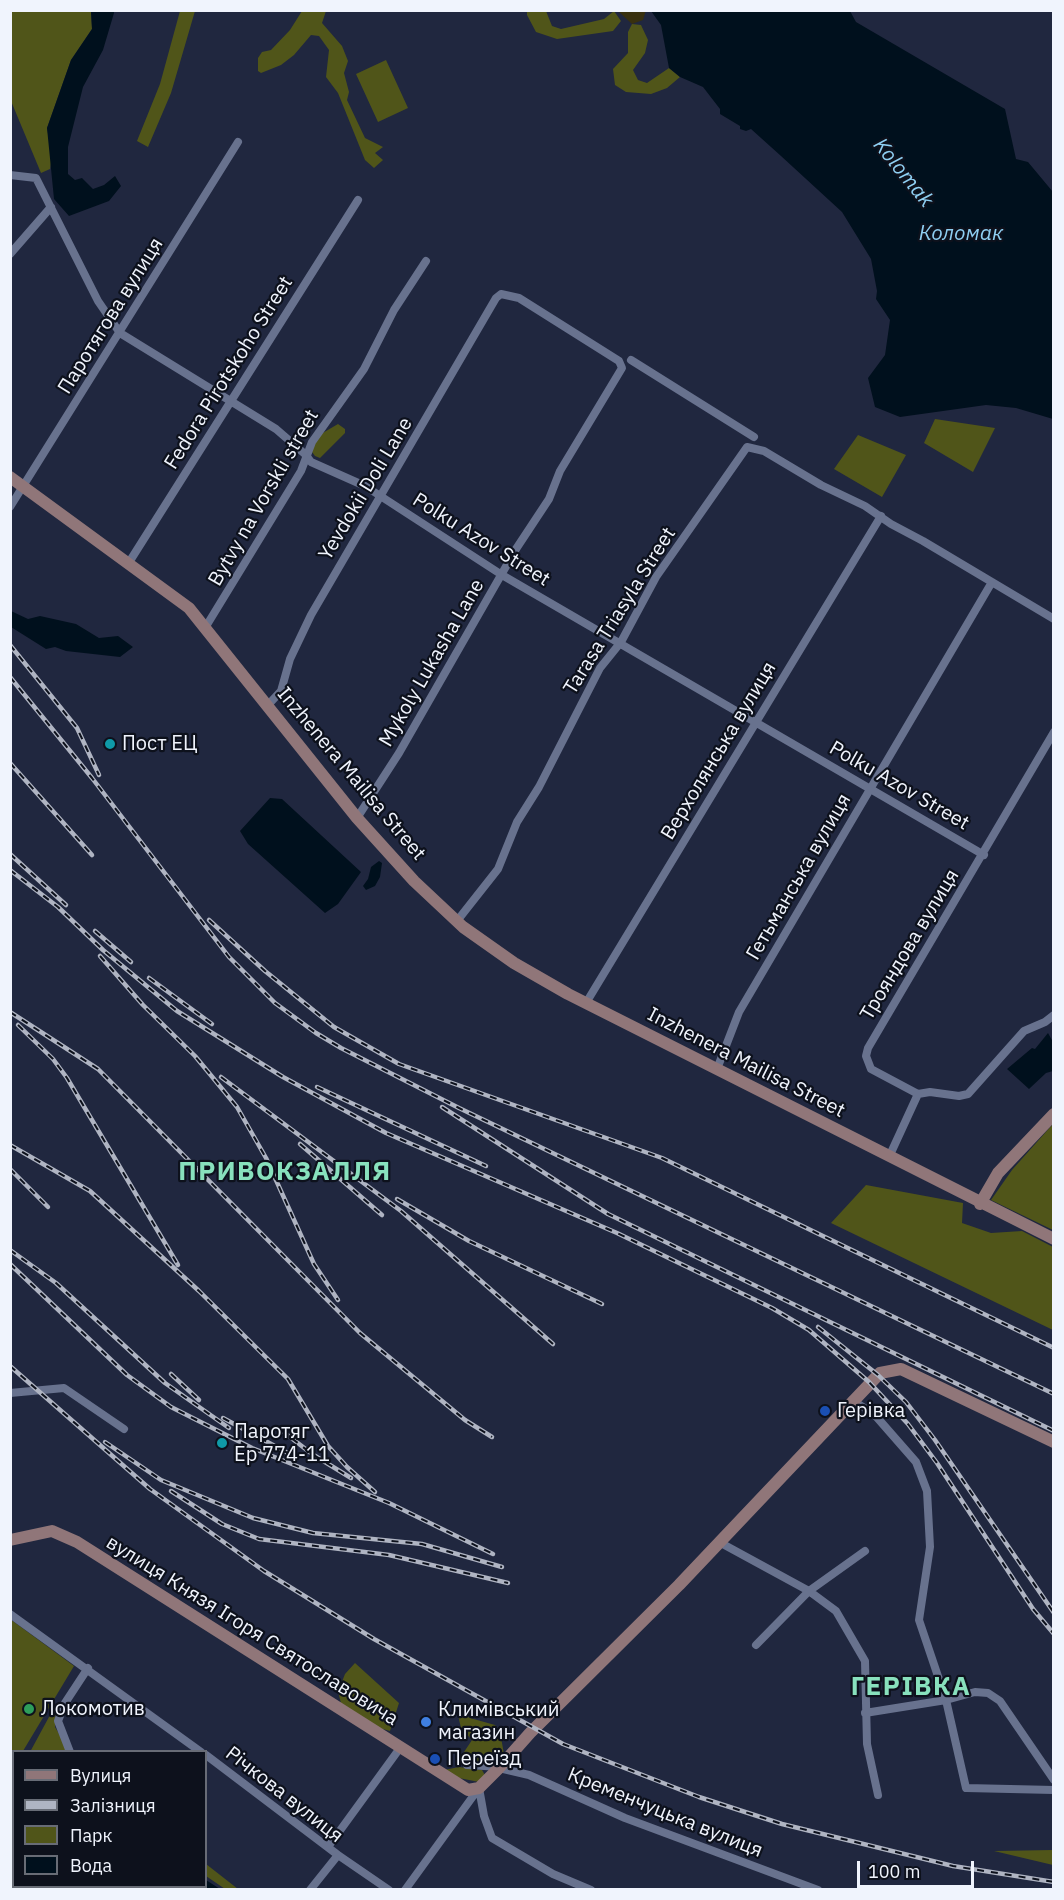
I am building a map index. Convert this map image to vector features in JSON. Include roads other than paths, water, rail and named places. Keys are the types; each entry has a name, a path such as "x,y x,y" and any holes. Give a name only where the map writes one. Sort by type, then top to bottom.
{"street":[{"name":"Паротягова вулиця","path":"10,507 25,488 238,142"},
{"name":"Polku Azov Street","path":"10,175 36,178 98,301 120,333 276,429 311,462 365,486 502,575 621,642 984,855"},
{"name":"Fedora Pirotskoho Street","path":"128,564 358,200"},
{"path":"10,254 51,207"},
{"name":"Bytvy na Vorskli street","path":"205,628 301,471 306,455 364,369 394,310 426,261"},
{"name":"Yevdokii Doli Lane","path":"268,705 282,691 290,659 311,615 496,298 501,294"},
{"name":"Mykoly Lukasha Lane","path":"357,818 399,753 516,549 546,505 560,471 622,368 619,361 608,353 529,304 519,298 501,294"},
{"path":"631,360 754,437"},
{"name":"Tarasa Triasyla Street","path":"457,921 498,869 517,822 539,787 600,668 621,642 657,576 747,447 764,451 821,485 881,516"},
{"name":"Inzhenera Mailisa Street","path":"10,477 189,608 357,818 414,881 457,921 514,963 586,1003 1053,1239"},
{"path":"881,516 1053,619"},
{"name":"Верхолянська вулиця","path":"586,1003 881,516"},
{"name":"Гетьманська вулиця","path":"717,1070 739,1012 992,582"},
{"name":"Трояндова вулиця","path":"918,1094 871,1069 866,1056 868,1047 984,855 1053,732"},
{"path":"889,1157 918,1094 930,1092 959,1096 968,1094 1024,1031 1045,1022 1053,1014"},
{"path":"980,1204 998,1173 1053,1114"},
{"path":"405,1890 479,1788 530,1733 719,1542 869,1382 885,1370 901,1369 1053,1442"},
{"path":"10,1393 64,1388 124,1429"},
{"path":"852,1400 874,1414 916,1462 927,1491 930,1547 919,1620 946,1700 966,1788 1053,1790"},
{"name":"вулиця Князя Ігоря Святославовича","path":"10,1540 52,1531 77,1542 468,1790 479,1788"},
{"path":"719,1542 809,1591 836,1611 865,1661 867,1744 878,1796"},
{"path":"756,1645 809,1591 866,1551"},
{"name":"Річкова вулиця","path":"10,1614 88,1668 198,1750"},
{"path":"69,1750 58,1721 65,1703 88,1668"},
{"path":"865,1713 946,1700 975,1692 988,1694 1000,1701 1053,1780"},
{"path":"328,1847 400,1748"},
{"name":"Річкова вулиця","path":"207,1756 338,1855 310,1890"},
{"name":"Кременчуцька вулиця","path":"467,1765 500,1768 529,1775 625,1818 818,1890"},
{"path":"479,1788 484,1816 492,1838 553,1874 591,1890"},
{"path":"338,1855 389,1890"}],"water":[{"path":"91,11 114,11 114,13 103,50 83,87 68,147 68,174 75,180 82,178 93,189 104,185 115,176 121,186 109,201 69,216 54,199 47,128 71,60 92,29"},
{"name":"Коломак","path":"651,11 850,11 856,22 1005,109 1016,159 1028,162 1053,192 1053,419 1016,408 986,405 900,417 875,407 868,378 885,355 890,320 876,299 877,291 871,259 842,212 751,129 746,131 740,129 740,126 720,114 720,109 703,87 680,77 669,68 661,25"},
{"path":"11,611 28,619 40,616 76,624 99,638 118,636 133,647 120,657 66,651 55,647 46,649 11,627"},
{"path":"270,798 282,799 361,872 338,904 325,913 248,844 240,831"},
{"path":"379,861 382,863 380,877 375,886 366,890 363,886 368,879 371,867"},
{"path":"1048,1033 1053,1042 1053,1071 1046,1073 1029,1089 1007,1069 1032,1048 1035,1049"},
{"path":"11,1756 12,1840 10,1839"},
{"path":"207,1881 220,1889 44,1889 207,1888"}],"railway":[{"path":"10,645 77,728 99,775"},
{"path":"10,677 92,778 229,957 275,1003 316,1033 459,1108 1054,1394"},
{"path":"10,763 92,855"},
{"path":"10,854 66,905"},
{"path":"10,870 58,907 103,950 177,1011 283,1077 386,1133 617,1233 772,1308 809,1330 869,1382 908,1424 937,1463 1033,1609 1054,1634"},
{"path":"209,920 265,971 334,1027 399,1064 662,1158 1054,1348"},
{"path":"95,931 131,962"},
{"path":"100,956 143,1005 195,1056 237,1107 266,1158 314,1264 338,1300"},
{"path":"149,978 212,1024"},
{"path":"10,1012 98,1069 360,1333 465,1420 492,1437"},
{"path":"18,1025 53,1059 67,1078 178,1265"},
{"path":"221,1077 401,1211 553,1344"},
{"path":"317,1087 486,1166"},
{"path":"442,1107 608,1214 1054,1431"},
{"path":"300,1144 382,1215"},
{"path":"10,1145 90,1191 199,1291 288,1379 328,1446 375,1492"},
{"path":"10,1169 48,1207"},
{"path":"397,1199 469,1241 602,1304"},
{"path":"10,1250 56,1283 165,1383 229,1428"},
{"path":"10,1264 127,1375 171,1407 252,1448 389,1503 493,1554"},
{"path":"818,1327 878,1375 906,1402 935,1440 1054,1613"},
{"path":"10,1366 150,1489 264,1571 374,1639 563,1744 699,1797 782,1824 953,1866 1054,1882"},
{"path":"171,1374 199,1400"},
{"path":"223,1418 297,1458"},
{"path":"281,1430 312,1454 351,1478"},
{"path":"105,1442 161,1480 253,1518 313,1533 422,1544 502,1567"},
{"path":"171,1491 222,1524 259,1539 389,1555 508,1583"}],"place":[{"name":"Пост ЕЦ","path":"110,744"},
{"name":"Герівка","path":"825,1411"},
{"name":"Паротяг Ер 774-11","path":"222,1443"},
{"name":"Локомотив","path":"29,1709"},
{"name":"Климівський магазин","path":"426,1722"},
{"name":"Переїзд","path":"435,1759"}],"district":[{"name":"ПРИВОКЗАЛЛЯ","path":"285,1172"},
{"name":"ГЕРІВКА","path":"911,1687"}],"water label":[{"name":"Kolomak","path":"903,173"}]}
